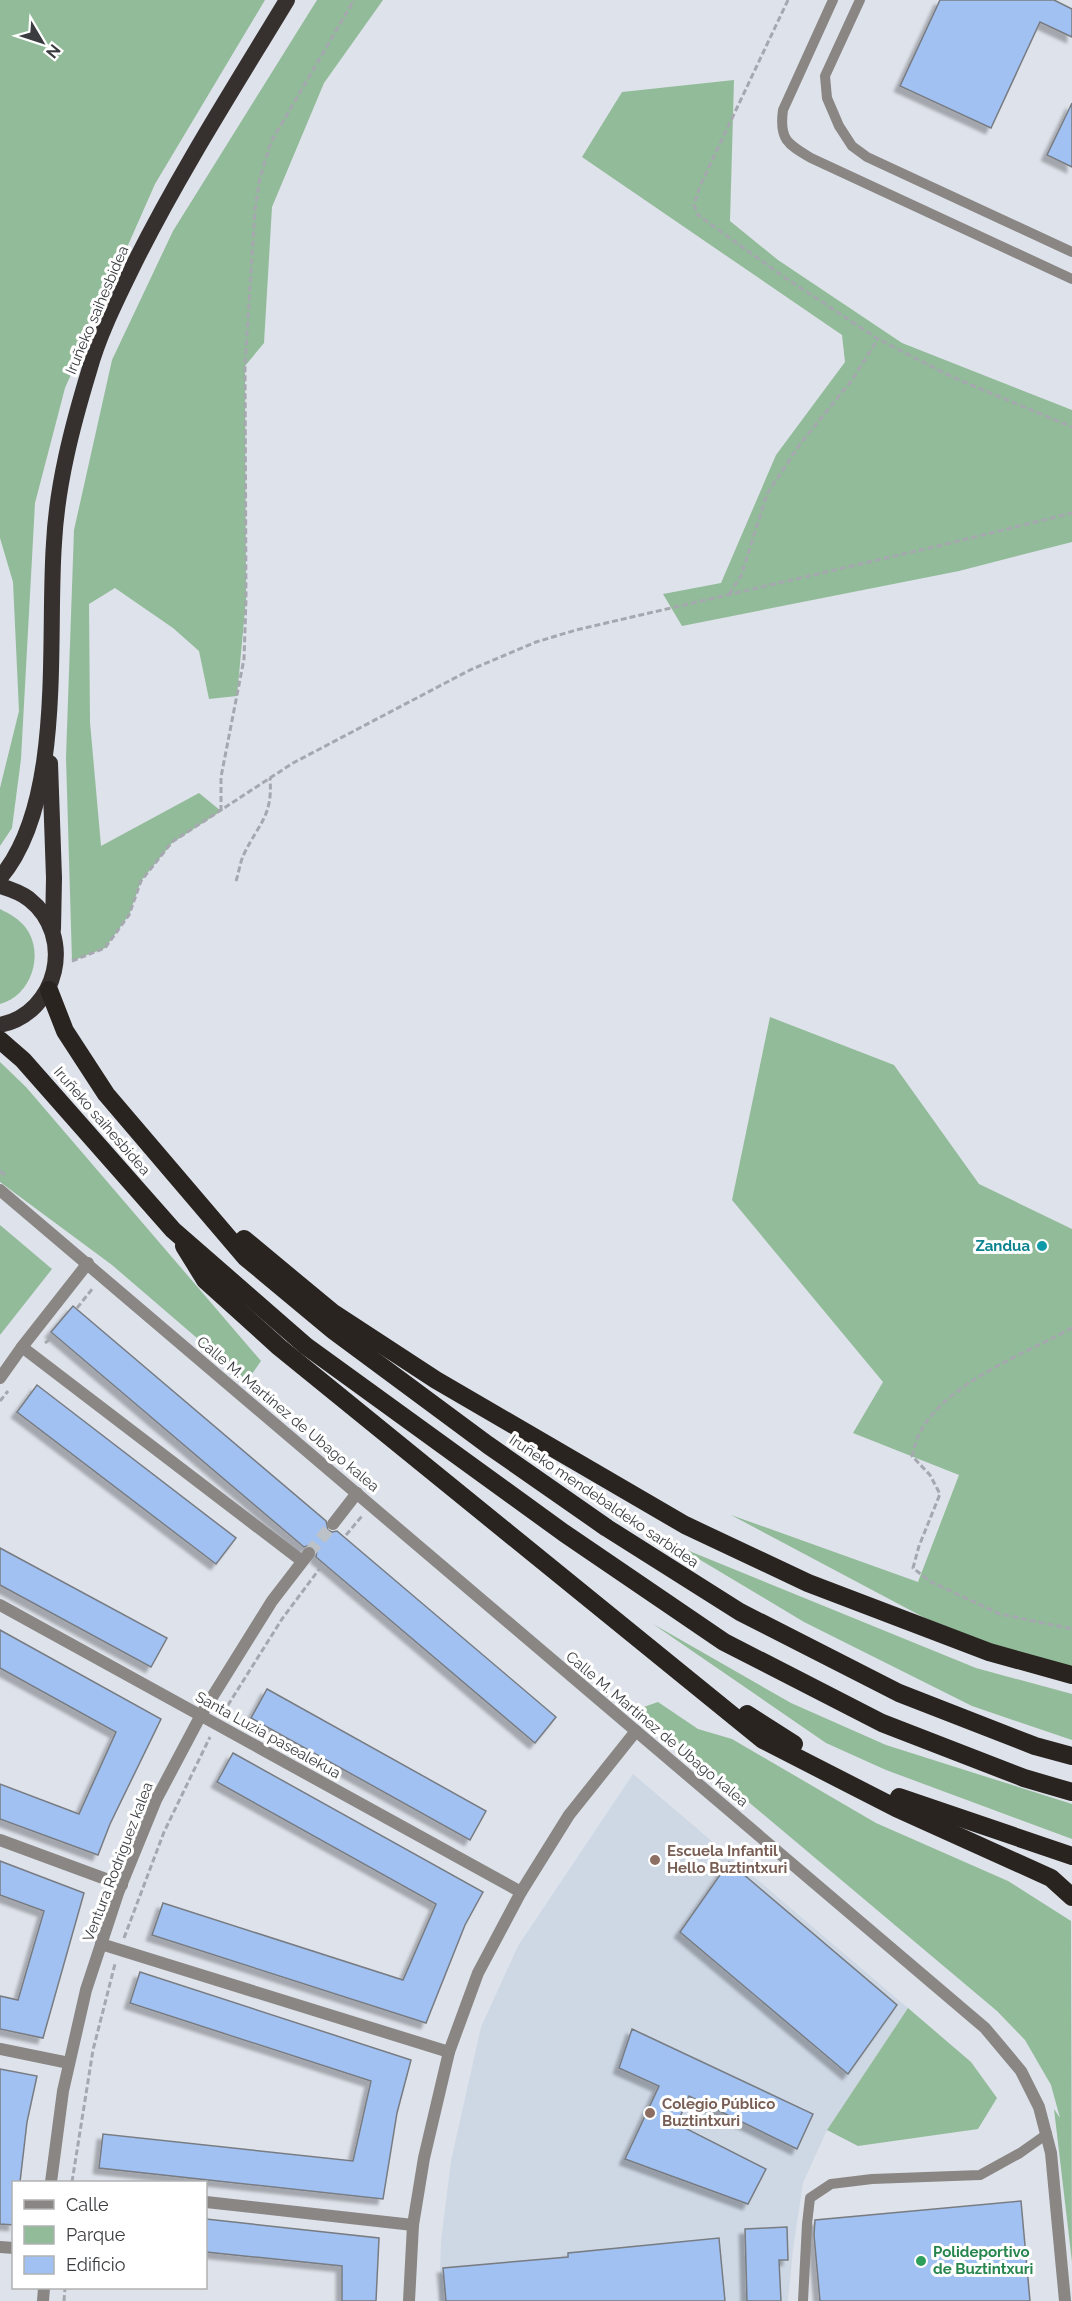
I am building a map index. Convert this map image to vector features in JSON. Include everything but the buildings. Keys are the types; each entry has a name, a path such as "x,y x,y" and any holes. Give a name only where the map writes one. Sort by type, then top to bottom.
{"highway":[{"name":"Iruñeko saihesbidea","path":"56,968 57,951 53,931 52,808 47,741 54,541 67,450 89,368 120,293 200,144 287,0"},
{"name":"Iruñeko saihesbidea","path":"0,878 11,866 36,808 47,741"},
{"path":"0,886 15,891 30,900 44,914 53,931"},
{"path":"0,1025 21,1018 37,1005 49,990 56,968"},
{"name":"Iruñeko saihesbidea","path":"49,990 65,1031 106,1094 179,1179"},
{"name":"Iruñeko saihesbidea","path":"0,1040 23,1060 173,1230"},
{"path":"179,1179 252,1247 332,1312 436,1380 685,1526 808,1582 989,1652 1072,1675"},
{"name":"Iruñeko mendebaldeko sarbidea","path":"179,1179 245,1257 334,1331 488,1445 616,1534 740,1612 898,1693 1035,1746 1072,1756"},
{"path":"173,1230 205,1280 279,1347 763,1740 896,1808 1051,1878 1072,1897"},
{"path":"173,1230 306,1346 564,1533 724,1641 882,1723 1024,1778 1072,1792"},
{"path":"618,1622 748,1715 828,1766 915,1804 1072,1856"},
{"path":"989,1652 1072,1665"}],"street":[{"name":"Calle M. Martínez de Ubago kalea","path":"0,1190 985,2028 1021,2071 1039,2107 1047,2134 1052,2153 1065,2301"},
{"path":"0,1378 88,1263"},
{"name":"Ventura Rodriguez kalea","path":"22,1347 305,1557 272,1601 201,1715 156,1800 122,1885 86,1990 63,2091 51,2181"},
{"path":"333,1524 357,1493"},
{"name":"Santa Luzia pasealekua","path":"0,1605 521,1892"},
{"path":"409,2301 413,2225 424,2158 449,2052 478,1973 521,1892 569,1815 636,1731"},
{"path":"0,1840 122,1885"},
{"path":"101,1944 449,2052"},
{"path":"0,2049 69,2063"},
{"path":"207,2202 413,2225"}],"lane":[{"path":"833,0 783,110 781,126 786,141 811,158 1072,279"},
{"path":"860,0 825,76 826,98 838,126 852,146 867,157 1072,252"},
{"path":"802,2301 810,2198 831,2184 872,2179 980,2175 1020,2153 1047,2134"}],"path":[{"path":"221,811 221,777 244,659 245,366 255,208 260,178 271,142 354,0"},
{"path":"788,0 700,186 694,205 698,216 878,339 952,377 1072,427"},
{"path":"729,594 741,576 767,494 800,444 852,380 878,339"},
{"path":"56,968 105,948 129,915 141,881 172,842 293,763 470,670 536,642 576,630 1072,513"},
{"path":"236,881 244,854 259,830 272,799 270,778"},
{"path":"77,1308 98,1282"},
{"path":"1072,1328 983,1372 933,1412 918,1435 912,1456 930,1475 940,1494 919,1546 913,1568 931,1582 1000,1614 1072,1629"},
{"path":"346,1535 367,1510"},
{"name":"Ventura Rodriguez kalea","path":"72,2181 93,2050 120,1949 164,1832 216,1724 276,1628 323,1564"}],"shaded area":[{"name":"Colegio Público Buztintxuri","path":"633,1774 908,2008 827,2130 803,2183 788,2301 439,2301 441,2241 451,2161 481,2027 518,1946"}],"green space":[{"path":"0,0 265,0 155,184 65,388 35,503 21,759 12,828 0,846 0,788 19,711 13,582 0,538"},
{"path":"317,0 383,0 324,83 272,207 264,343 245,366 246,599 237,696 209,699 199,651 173,628 115,588 89,604 90,722 101,846 199,793 221,811 172,843 141,881 129,915 105,948 72,961 66,757 74,530 112,360 173,231"},
{"path":"734,80 730,221 778,260 902,343 1072,410 1072,542 959,571 682,626 663,594 721,583 776,455 845,362 842,335 582,157 622,92"},
{"path":"0,909 14,917 26,928 32,938 34,961 32,973 20,992 11,1000 0,1004"},
{"path":"770,1017 894,1065 979,1184 1072,1229 1072,1673 989,1652 731,1515 918,1582 959,1475 853,1433 883,1382 732,1200"},
{"path":"0,1062 26,1087 261,1361 247,1381 112,1265 0,1182"},
{"path":"0,1225 52,1269 0,1335"},
{"path":"677,1546 976,1668 1072,1694 1072,1740 972,1706 804,1622"},
{"path":"653,1624 791,1703 886,1745 1072,1804 1072,1839 886,1770 826,1743"},
{"path":"658,1702 698,1729 732,1739 876,1823 1008,1881 1071,1921 1072,2262 1054,2109 1060,2118 1051,2085 1025,2040 997,2011 638,1709"},
{"path":"908,2008 971,2062 997,2098 978,2129 858,2146 827,2130"}],"tunnel":[{"path":"309,1553 333,1524"}],"place":[{"name":"Zandua","path":"1042,1246"},
{"name":"Escuela Infantil Hello Buztintxuri","path":"655,1860"},
{"name":"Colegio Público Buztintxuri","path":"650,2113"},
{"name":"Polideportivo de Buztintxuri","path":"921,2261"}]}
